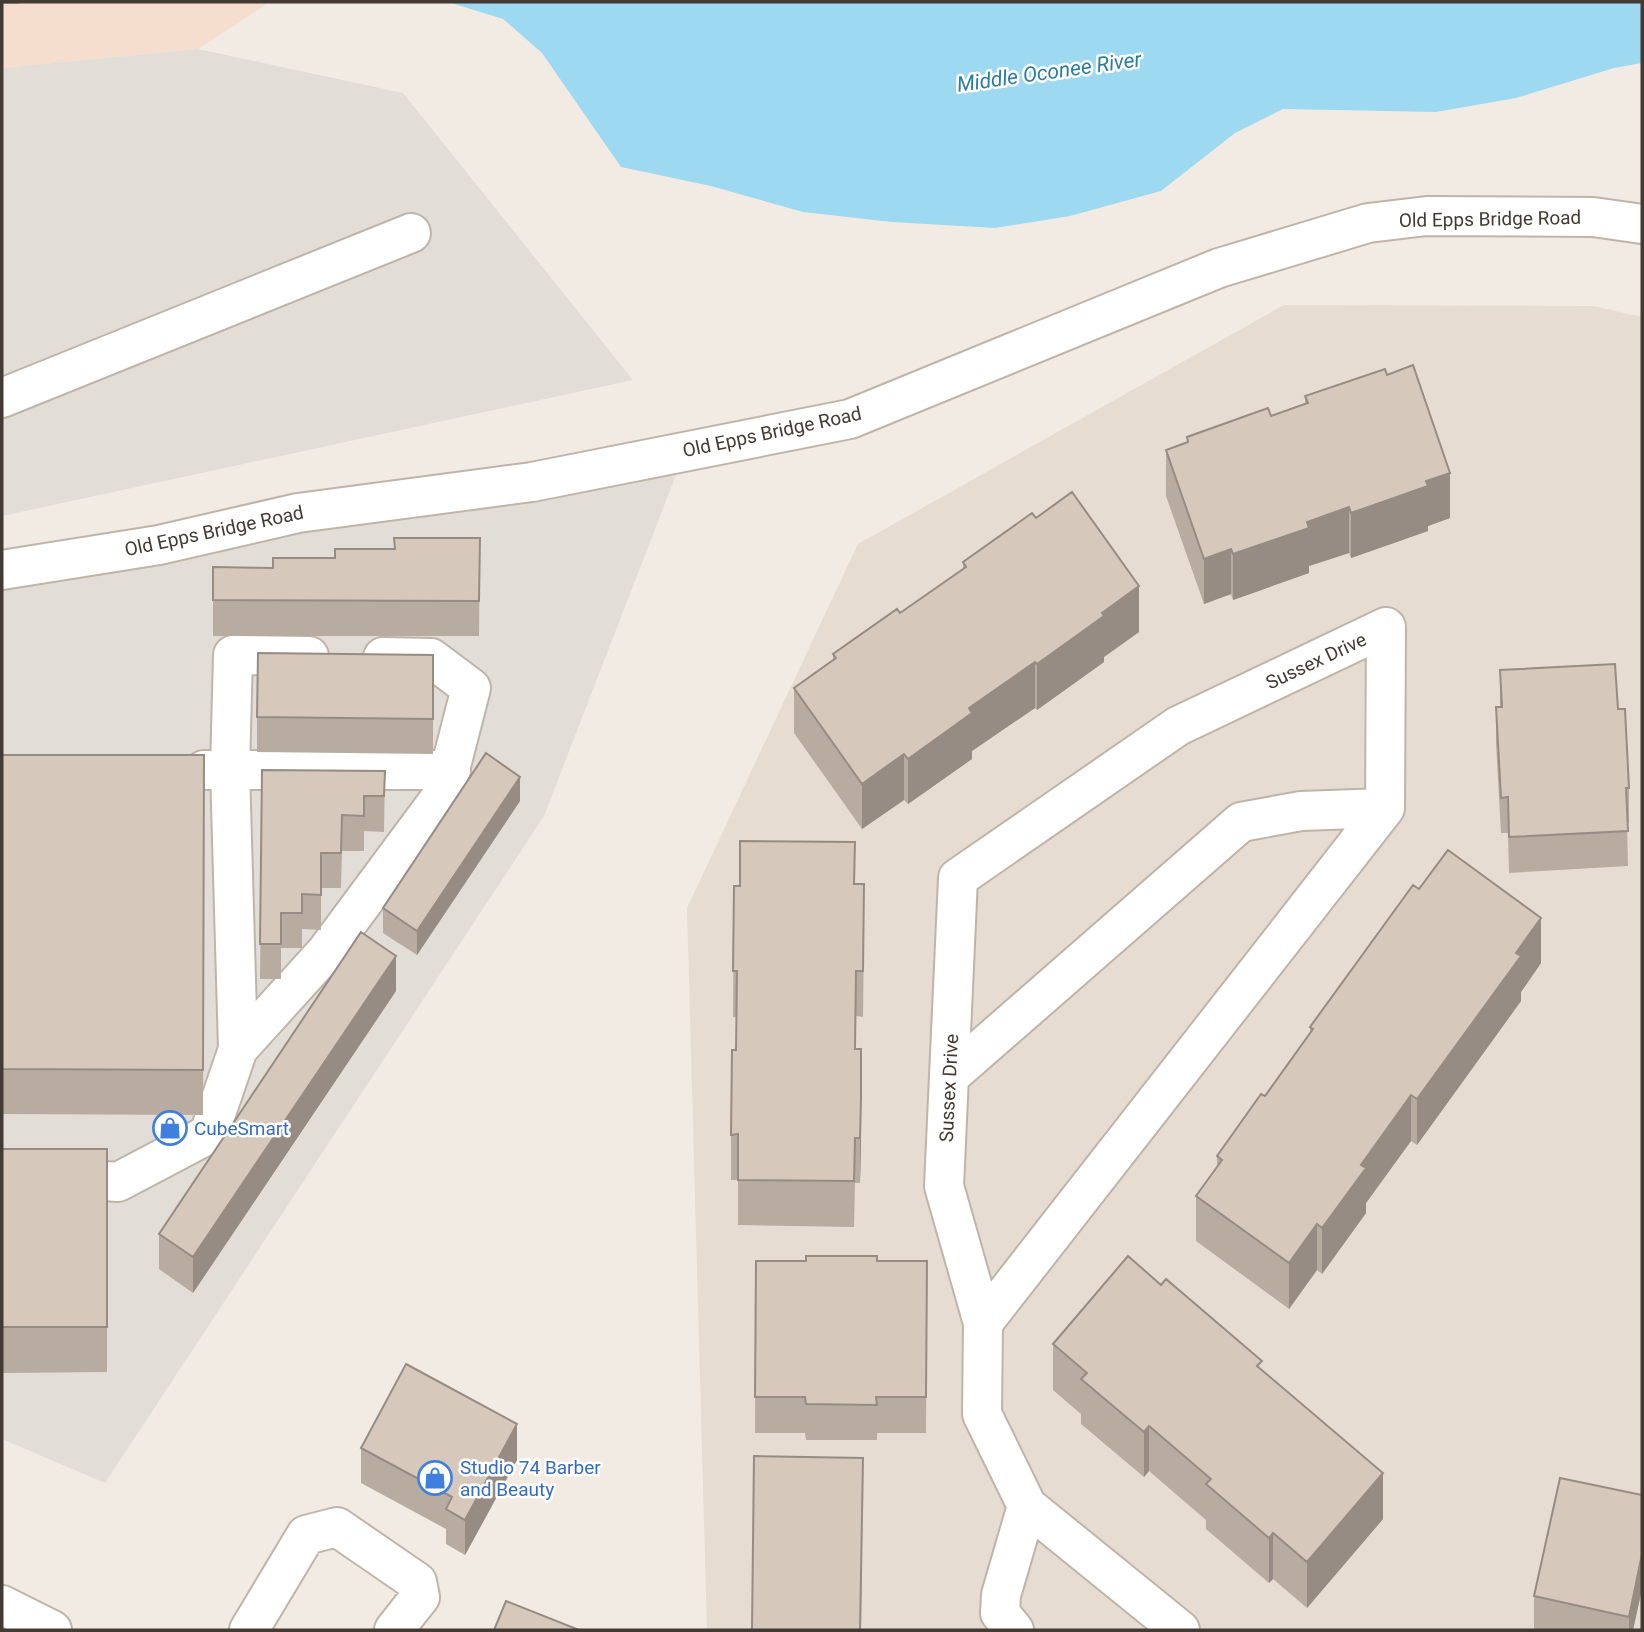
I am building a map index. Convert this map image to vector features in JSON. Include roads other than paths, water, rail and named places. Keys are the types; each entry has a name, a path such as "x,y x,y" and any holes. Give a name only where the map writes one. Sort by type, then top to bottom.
{"street":[{"name":"Old Epps Bridge Road","path":"2,570 159,545 298,513 531,482 850,419 1219,268 1368,223 1441,216 1593,217 1642,224"},
{"path":"2,398 411,233"},
{"name":"Sussex Drive","path":"1180,1630 1027,1506 982,1414 983,1323 944,1186 958,877 1178,726 1386,627 1385,808"},
{"path":"2,1174 118,1182 209,1134 238,1049 230,770 233,655 431,658 471,688 444,793 327,952 238,1049"},
{"path":"176,769 451,770"},
{"path":"950,1076 1241,822 1301,811 1385,808"},
{"path":"983,1323 1385,808"},
{"path":"1014,1630 1000,1614 1001,1595 1027,1506"},
{"path":"256,1618 306,1535 337,1527 417,1582 420,1597 394,1630"},
{"path":"2,1605 52,1630"}],"water":[{"name":"Middle Oconee River","path":"448,2 1642,2 1642,63 1614,68 1516,98 1436,112 1283,109 1235,133 1161,191 1070,216 995,228 892,222 803,212 711,186 621,167 542,53 503,19"}],"place":[{"name":"CubeSmart","path":"170,1128"},
{"name":"Studio 74 Barber and Beauty","path":"435,1478"}]}
